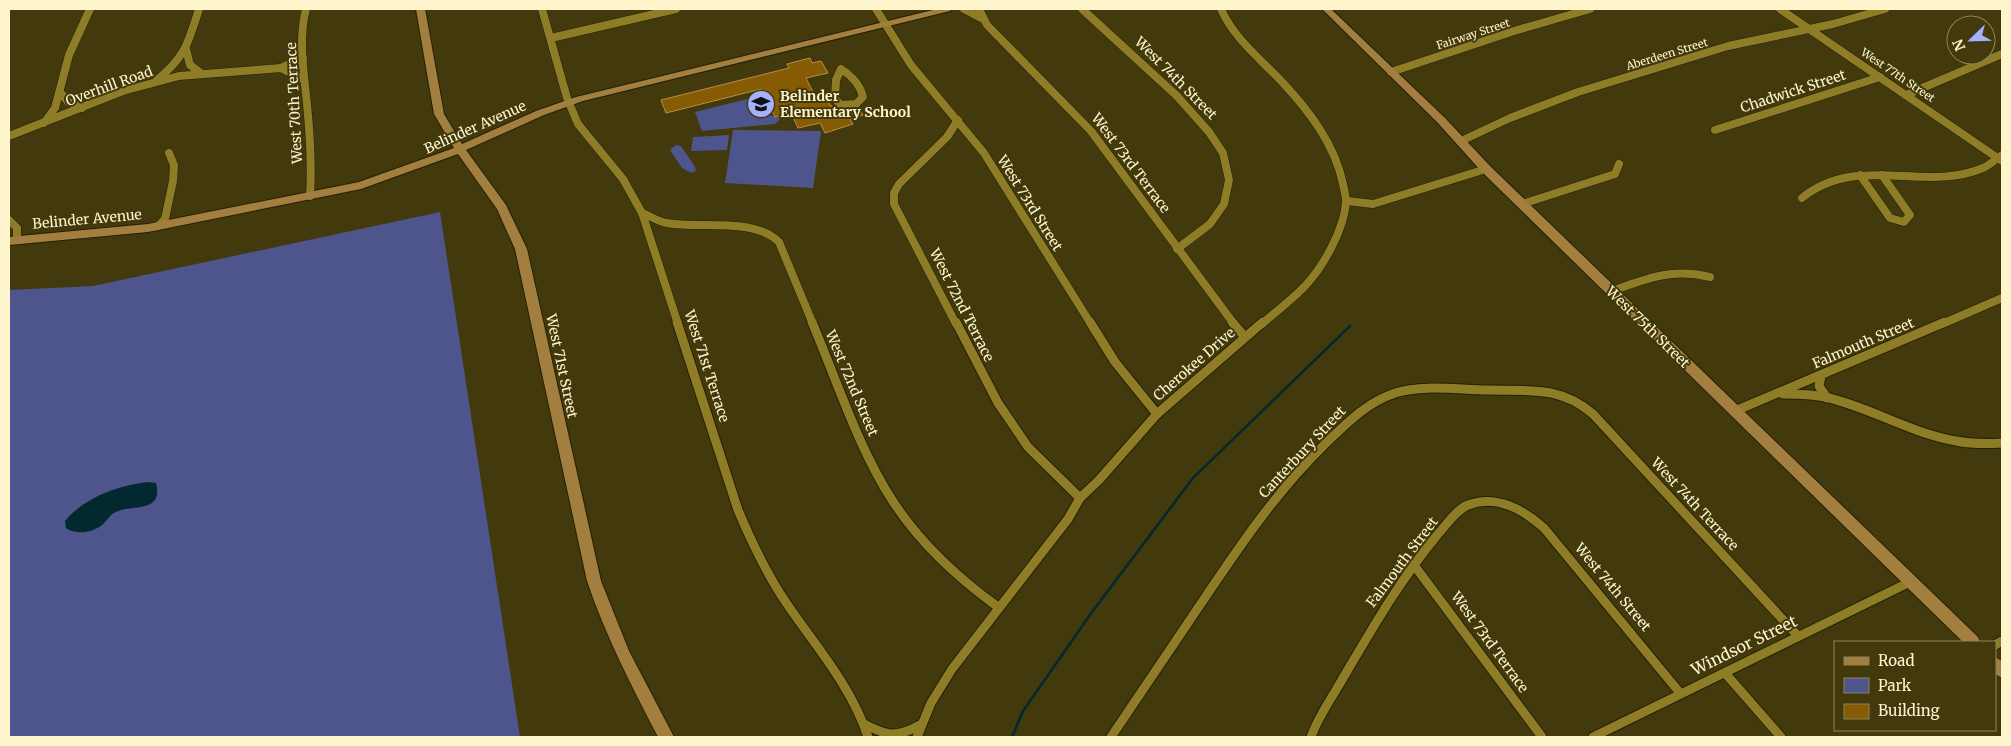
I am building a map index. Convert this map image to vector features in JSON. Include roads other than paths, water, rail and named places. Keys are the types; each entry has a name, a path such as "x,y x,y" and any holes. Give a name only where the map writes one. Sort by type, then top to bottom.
{"street":[{"path":"43,124 55,108 69,55 90,9"},
{"path":"155,82 170,69 186,49 199,9"},
{"name":"West 70th Terrace","path":"306,9 302,29 311,172 310,196"},
{"name":"West 71st Street","path":"420,9 436,104 442,119 460,150 502,208 521,249 594,581 623,656 666,737"},
{"name":"West 71st Terrace","path":"542,9 569,103 578,124 623,179 642,213 738,510 752,543 787,604 828,659 847,689 864,724 868,737"},
{"path":"551,38 676,9"},
{"name":"West 73rd Street","path":"876,9 911,65 984,153 1114,362 1157,414"},
{"name":"Belinder Avenue","path":"13,240 158,226 310,196 377,180 423,165 522,121 569,103 606,92 947,9"},
{"name":"West 73rd Terrace","path":"964,9 982,18 1091,131 1177,249 1245,337"},
{"name":"West 73rd Terrace","path":"979,9 982,18"},
{"name":"West 74th Street","path":"1082,9 1177,96 1209,132 1223,153 1229,180 1224,204 1210,224 1177,249"},
{"path":"1221,9 1230,28 1313,118 1325,135 1339,166 1347,201 1373,204 1486,169"},
{"name":"West 75th Street","path":"1326,9 1392,72 1461,141 1486,169 1972,641"},
{"name":"Fairway Street","path":"1392,72 1496,37 1590,9"},
{"name":"West 77th Street","path":"1780,9 2001,158"},
{"name":"Aberdeen Street","path":"1461,141 1510,118 1578,92 1728,46 1810,29 1885,9"},
{"path":"186,49 190,65 202,74"},
{"path":"1906,95 2002,54"},
{"name":"Overhill Road","path":"9,136 122,91 155,82 202,74 281,68 303,58"},
{"path":"281,68 304,80"},
{"path":"841,69 851,76 864,94 862,99 856,104 841,105 836,99 836,80 841,69"},
{"name":"Chadwick Street","path":"1715,130 1880,77"},
{"path":"60,92 68,102 82,108"},
{"name":"West 72nd Terrace","path":"958,120 947,137 899,184 894,193 894,204 998,403 1014,429 1028,447 1080,498"},
{"path":"158,226 166,219 173,181 174,165 169,153"},
{"path":"1802,198 1831,181 1860,175 1953,175 1982,168 2001,158"},
{"path":"1522,204 1615,174 1619,164"},
{"path":"1860,175 1890,218 1898,222 1904,222 1910,215 1882,175"},
{"name":"Cherokee Drive","path":"917,737 920,725 960,657 1068,520 1080,498 1099,480 1157,414 1294,296 1320,269 1334,243 1347,201"},
{"name":"West 72nd Street","path":"642,213 666,223 750,228 764,231 779,242 866,452 894,502 914,530 936,554 960,577 998,607"},
{"path":"9,220 15,223 18,230 13,240"},
{"path":"650,234 666,223"},
{"path":"1612,292 1665,272 1687,272 1710,278"},
{"name":"Falmouth Street","path":"1735,411 2002,298"},
{"path":"1821,376 1819,386 1827,398"},
{"name":"Canterbury Street","path":"1111,737 1246,536 1299,470 1357,413 1386,396 1406,391 1429,389 1535,390 1553,392 1567,397"},
{"path":"1778,394 1806,394 1827,398 1931,437 1967,444 2002,443"},
{"name":"West 74th Terrace","path":"1567,397 1593,414 1798,636"},
{"name":"Falmouth Street","path":"1311,737 1390,596 1458,512 1467,505 1481,501 1498,502 1517,508"},
{"name":"West 74th Street","path":"1517,508 1532,516 1544,528 1680,693"},
{"name":"West 73rd Terrace","path":"1414,565 1435,590 1542,737"},
{"name":"Windsor Street","path":"1593,737 1910,582"},
{"path":"1724,673 1781,737"},
{"path":"864,724 883,734 904,735 920,725"}],"waterway":[{"path":"1012,737 1023,711 1092,612 1193,478 1350,326"}],"place":[{"name":"Belinder Elementary School","path":"761,104"}]}
